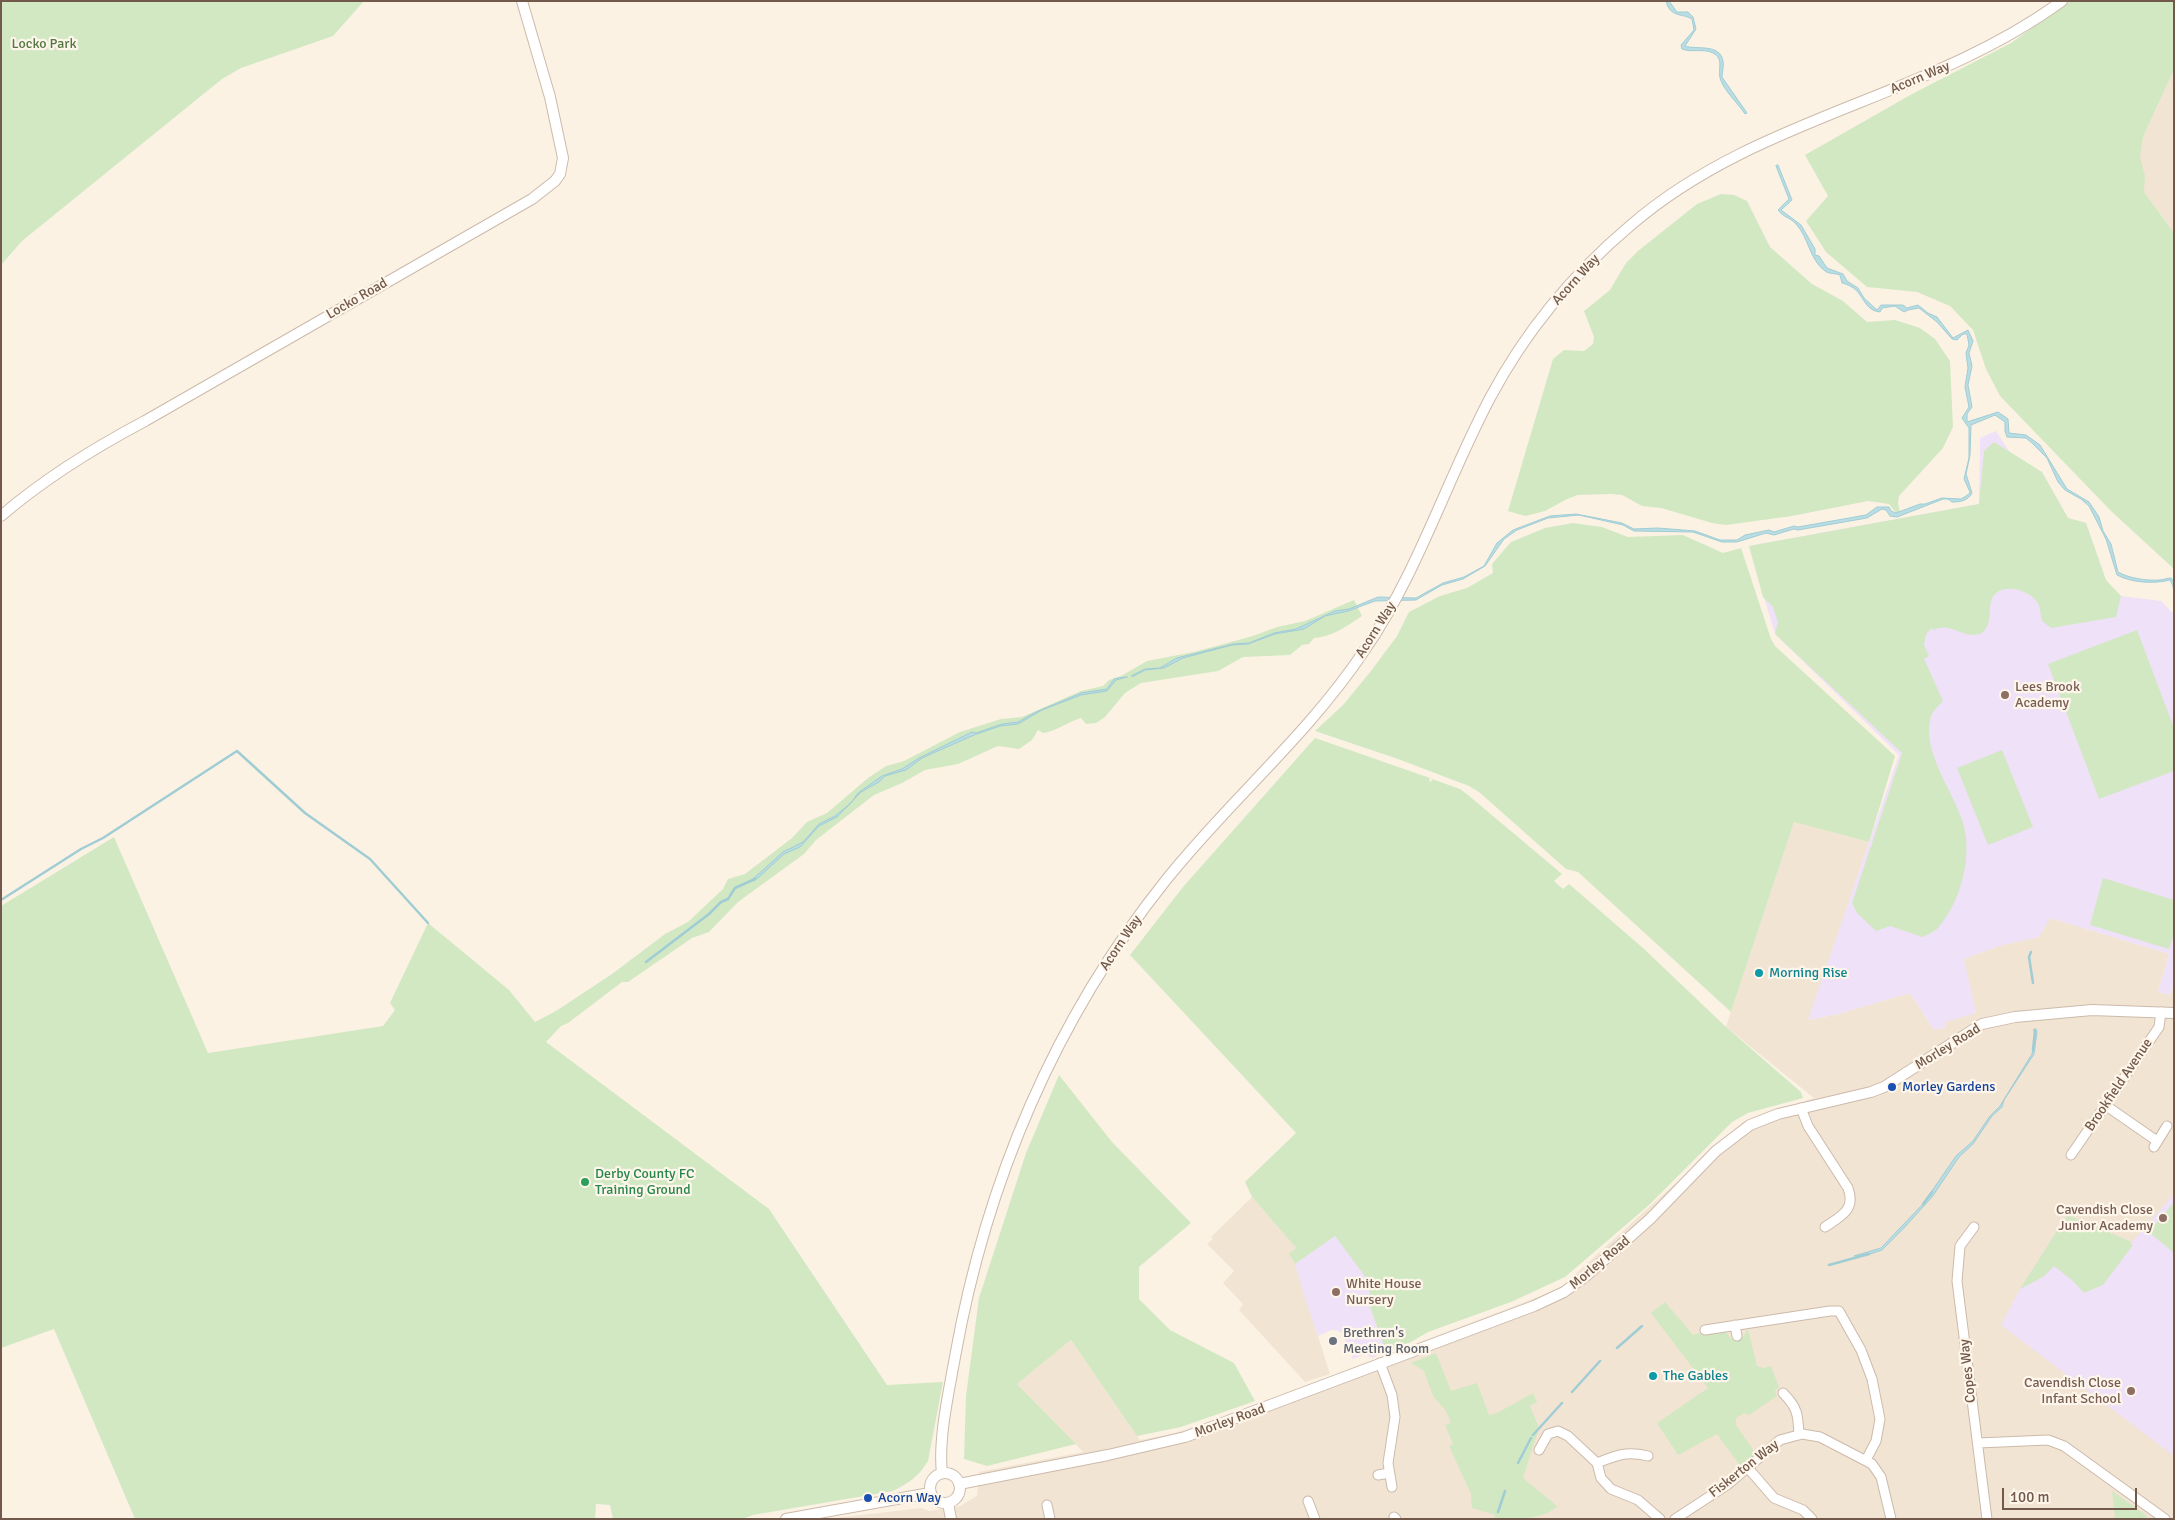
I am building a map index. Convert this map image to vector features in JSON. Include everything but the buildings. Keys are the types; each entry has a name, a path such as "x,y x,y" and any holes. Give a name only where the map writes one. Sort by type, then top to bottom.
{"street":[{"name":"Locko Road","path":"1,516 39,486 97,446 154,416 532,199 556,181 560,174 563,158 561,141 522,1"},
{"name":"Acorn Way","path":"942,1473 940,1459 951,1383 963,1313 980,1244 1006,1161 1031,1102 1057,1050 1110,958 1163,884 1196,844 1340,684 1365,650 1399,593 1478,422 1512,362 1535,327 1568,286 1626,228 1679,188 1722,162 1762,142 1910,84 1978,52 2021,29 2062,1"},
{"name":"Morley Road","path":"959,1484 1108,1455 1186,1437 1534,1306 1564,1292 1635,1234 1735,1135 1750,1125 1801,1108 1871,1092 1884,1087 1982,1024 2015,1017 2092,1010 2174,1013"},
{"name":"Brookfield Avenue","path":"2071,1155 2159,1027 2161,1012"},
{"path":"2105,1105 2155,1144 2167,1126"},
{"path":"1801,1108 1808,1126 1848,1188 1851,1196 1851,1202 1846,1212 1826,1227"},
{"name":"Copes Way","path":"1974,1227 1960,1246 1957,1281 1988,1519"},
{"path":"1705,1330 1839,1311 1861,1350 1872,1379 1880,1419 1876,1441 1866,1460"},
{"path":"1735,1325 1737,1336"},
{"path":"1380,1364 1392,1395 1395,1417 1388,1463 1392,1488"},
{"path":"1783,1393 1794,1405 1798,1416 1800,1435"},
{"path":"1539,1450 1548,1434 1558,1431 1568,1436 1598,1463 1601,1478 1611,1489 1638,1500 1660,1519"},
{"name":"Fiskerton Way","path":"1675,1519 1727,1485 1780,1440 1800,1435 1820,1437 1866,1460 1874,1467 1881,1477 1891,1519"},
{"path":"1978,1443 2048,1440 2064,1446 2165,1519"},
{"path":"1598,1463 1618,1454 1633,1452 1648,1456"},
{"path":"1748,1468 1774,1498 1803,1510 1812,1519"},
{"path":"942,1473 952,1475 959,1484 957,1497 948,1503 935,1500 930,1493 930,1484 934,1477 942,1473"},
{"path":"1378,1474 1389,1473"},
{"path":"786,1519 930,1493"},
{"path":"1308,1501 1315,1519"},
{"path":"948,1503 951,1519"},
{"path":"1047,1505 1050,1519"}],"shaded area":[{"path":"2174,70 2174,233 2135,180 2143,137"},
{"name":"Lees Brook Academy","path":"1996,431 2011,454 2042,472 2068,518 2086,523 2106,581 2121,596 2161,601 2174,614 2174,984 2170,995 2158,992 2169,954 2050,918 2039,937 1999,946 1964,959 1976,1013 1945,1022 1946,1027 1934,1030 1910,993 1838,1014 1808,1020 1899,755 1775,634 1749,546 1979,504 1980,438"},
{"path":"1794,822 1869,842 1809,1020 1838,1014 1910,993 1934,1030 1946,1027 1944,1022 1976,1013 1963,959 1999,946 2050,918 2169,954 2158,992 2170,995 2174,984 2174,1519 826,1519 922,1508 929,1511 960,1506 977,1496 979,1472 1083,1452 1017,1384 1071,1340 1140,1440 1172,1434 1221,1418 1559,1289 1743,1122 1814,1098 1726,1027"},
{"name":"Cavendish Close Infant School","path":"2174,1194 2174,1456 2001,1325 2020,1289 2067,1215 2132,1242"},
{"path":"1252,1197 1296,1248 1290,1254 1295,1264 1330,1374 1305,1382 1239,1310 1243,1304 1223,1283 1234,1271 1207,1244 1213,1239 1211,1237"},
{"name":"White House Nursery","path":"1335,1235 1371,1283 1369,1304 1386,1352 1372,1358 1365,1354 1353,1359 1342,1333 1336,1330 1331,1330 1318,1336 1306,1302 1295,1264"}],"green space":[{"name":"Locko Park","path":"1,1 364,1 333,36 241,68 222,79 22,241 1,265"},
{"path":"2070,1 2174,1 2174,70 2143,137 2140,157 2145,176 2144,192 2174,233 2174,569 2111,511 2000,396 1986,369 1973,330 1950,306 1917,292 1867,287 1826,252 1806,221 1828,196 1805,155 1912,94 2011,43"},
{"path":"1721,194 1734,195 1747,201 1770,247 1812,284 1843,301 1867,322 1895,320 1920,328 1935,339 1950,361 1953,427 1943,448 1899,496 1900,512 1896,513 1889,504 1868,501 1792,516 1726,525 1712,523 1661,508 1642,506 1622,495 1611,494 1578,495 1545,511 1525,516 1508,511 1553,359 1564,350 1584,351 1593,344 1594,337 1584,311 1610,290 1626,263 1638,251 1697,204"},
{"path":"1994,442 2042,472 2068,518 2086,523 2106,580 2121,596 2116,617 2051,628 2042,621 2039,606 2034,598 2018,590 2005,589 1995,594 1992,598 1988,624 1982,633 1969,635 1952,629 1940,628 1934,630 1932,628 1926,634 1924,645 1929,656 1924,659 1943,701 1931,716 1929,729 1930,743 1939,770 1962,820 1967,847 1966,862 1959,891 1953,905 1938,928 1922,937 1890,926 1876,931 1857,913 1852,903 1902,753 1775,634 1778,622 1773,607 1763,597 1749,546 1979,504 1984,451"},
{"path":"1573,523 1602,527 1628,537 1683,535 1723,553 1741,548 1775,646 1895,756 1869,842 1794,822 1731,1012 1578,872 1566,869 1479,792 1469,786 1398,759 1315,731 1343,705 1371,671 1397,636 1409,612 1440,596 1467,588 1493,573 1492,564 1511,542 1545,528"},
{"name":"Derby County FC Training Ground","path":"1354,600 1362,616 1333,633 1314,638 1309,644 1302,645 1290,655 1243,657 1218,671 1141,683 1125,693 1105,717 1096,723 1086,724 1081,718 1048,732 1043,733 1038,730 1032,740 1019,749 998,746 958,764 925,770 902,783 874,795 816,840 804,854 738,902 709,932 692,938 628,982 622,982 568,1023 561,1026 546,1042 769,1209 887,1385 943,1382 928,1461 917,1475 899,1488 893,1491 753,1515 742,1519 613,1519 610,1505 596,1504 595,1519 135,1519 54,1329 1,1348 1,906 114,837 208,1053 383,1026 395,1010 390,1003 428,923 509,990 535,1022 556,1011 612,974 665,934 688,922 723,889 728,879 745,874 792,838 807,822 827,813 868,778 886,766 904,761 960,732 1001,719 1022,717 1081,691 1103,686 1109,680 1121,676 1147,661 1194,652 1253,636 1277,627 1305,621"},
{"path":"2137,630 2174,728 2174,771 2099,799 2048,664"},
{"path":"1315,738 1430,778 1429,781 1431,782 1432,779 1460,789 1562,874 1554,881 1563,889 1569,884 1643,948 1726,1027 1801,1092 1803,1098 1748,1113 1732,1122 1649,1205 1565,1277 1511,1302 1428,1332 1411,1342 1386,1352 1369,1304 1370,1283 1335,1236 1295,1264 1289,1254 1296,1248 1252,1197 1245,1182 1296,1133 1130,955 1183,887"},
{"path":"2002,750 2033,827 1988,845 1957,768"},
{"path":"2103,878 2174,900 2174,934 2169,949 2090,925"},
{"path":"1059,1075 1112,1142 1191,1223 1139,1267 1139,1299 1170,1330 1234,1363 1255,1401 1181,1427 1137,1436 1071,1340 1017,1384 1076,1444 987,1466 964,1459 966,1396 979,1298 1026,1153"},
{"path":"2174,1202 2174,1253 2149,1232"},
{"path":"2067,1215 2132,1242 2130,1244 2133,1245 2103,1285 2084,1293 2073,1281 2054,1266 2043,1277 2020,1289"},
{"path":"1665,1302 1693,1335 1703,1332 1705,1335 1721,1331 1727,1333 1731,1339 1743,1337 1748,1329 1757,1366 1763,1368 1771,1366 1779,1387 1775,1391 1777,1396 1749,1415 1744,1413 1736,1418 1736,1425 1756,1454 1741,1467 1717,1434 1678,1455 1657,1423 1708,1388 1651,1313"},
{"path":"1436,1353 1451,1391 1477,1383 1489,1415 1497,1413 1533,1393 1537,1402 1530,1406 1539,1428 1523,1478 1557,1506 1552,1511 1529,1518 1494,1519 1495,1515 1472,1508 1471,1494 1449,1446 1453,1444 1445,1425 1451,1423 1446,1411 1433,1396 1424,1371 1411,1363"},
{"path":"2112,1491 2146,1515 2147,1519 2115,1519"}],"water":[{"path":"1666,1 1669,1 1677,12 1688,12 1693,17 1696,29 1685,46 1713,49 1721,55 1723,63 1722,77 1747,113 1745,114 1722,83 1720,78 1720,61 1716,55 1709,52 1682,49 1681,45 1694,30 1692,19 1673,13"},
{"path":"1778,165 1792,200 1781,210 1801,225 1815,249 1815,255 1819,256 1827,268 1843,274 1847,281 1858,288 1864,298 1877,310 1881,305 1903,305 1907,308 1918,305 1937,317 1953,338 1968,330 1973,341 1969,353 1972,366 1968,385 1972,407 1967,414 1967,422 1998,412 2008,419 2009,433 2026,435 2040,445 2067,489 2089,502 2099,517 2103,531 2111,544 2118,572 2143,579 2159,580 2171,578 2174,581 2174,594 2170,580 2143,582 2129,580 2117,575 2106,539 2089,506 2065,490 2058,482 2047,458 2032,443 2026,438 2007,437 2005,422 1995,415 1971,425 1970,455 1966,474 1972,493 1964,501 1952,502 1948,499 1943,499 1897,517 1890,516 1886,510 1882,509 1867,518 1798,530 1794,529 1774,535 1766,533 1737,542 1722,542 1693,532 1634,531 1623,525 1579,515 1548,518 1517,530 1504,539 1485,566 1463,579 1442,585 1416,600 1375,601 1348,611 1325,616 1304,629 1275,634 1248,644 1232,645 1183,658 1164,668 1145,670 1131,676 1145,669 1160,668 1177,658 1233,644 1249,643 1274,633 1296,629 1335,611 1349,609 1378,597 1416,598 1443,583 1464,577 1484,566 1497,543 1513,530 1550,516 1576,514 1622,523 1634,529 1658,528 1695,531 1720,540 1737,540 1745,535 1769,530 1774,532 1794,526 1798,527 1866,515 1877,507 1889,507 1891,511 1896,513 1942,498 1961,499 1969,494 1970,492 1964,479 1969,458 1969,428 1962,418 1969,407 1965,387 1968,368 1966,353 1969,345 1967,334 1963,334 1957,340 1952,339 1937,322 1919,308 1904,312 1895,306 1882,308 1880,312 1876,311 1866,304 1855,290 1842,283 1840,275 1825,271 1812,255 1804,236 1794,222 1778,210 1789,199 1776,166"},
{"path":"1127,677 1116,680 1107,691 1081,695 1042,710 1018,724 1000,726 974,735 922,758 906,770 885,776 879,782 861,792 853,801 858,793 882,776 902,769 919,758 972,732 976,733 1002,724 1018,722 1036,712 1081,693 1107,689 1114,679"},
{"path":"848,805 837,817 819,826 800,847 784,854 754,881 753,879 783,852 803,842 819,824 835,816"},
{"path":"2034,1029 2037,1032 2034,1054 2004,1100 2002,1107 1992,1116 1973,1144 1959,1157 1932,1197 1882,1250 1854,1256 1881,1248 1923,1204 1956,1156 1973,1141 1990,1116 2000,1106 2032,1054 2035,1037"}],"waterway":[{"path":"1,900 81,849 103,838 237,751 305,813 370,859 428,923"},
{"path":"646,962 709,914 721,902 728,899 735,888 755,879"},
{"path":"2031,952 2029,957 2033,983"},
{"path":"2033,1050 2035,1031"},
{"path":"1923,1204 1932,1192"},
{"path":"1829,1265 1869,1254"},
{"path":"1617,1348 1642,1326"},
{"path":"1572,1392 1600,1361"},
{"path":"1533,1435 1562,1403"},
{"path":"1518,1463 1531,1438"},
{"path":"1498,1512 1505,1491"}],"place":[{"name":"Lees Brook Academy","path":"2005,695"},
{"name":"Morning Rise","path":"1759,973"},
{"name":"Morley Gardens","path":"1892,1087"},
{"name":"Derby County FC Training Ground","path":"585,1182"},
{"name":"Cavendish Close Junior Academy","path":"2163,1218"},
{"name":"White House Nursery","path":"1336,1292"},
{"name":"Brethren's Meeting Room","path":"1333,1341"},
{"name":"The Gables","path":"1653,1376"},
{"name":"Cavendish Close Infant School","path":"2131,1391"},
{"name":"Acorn Way","path":"868,1498"}]}
